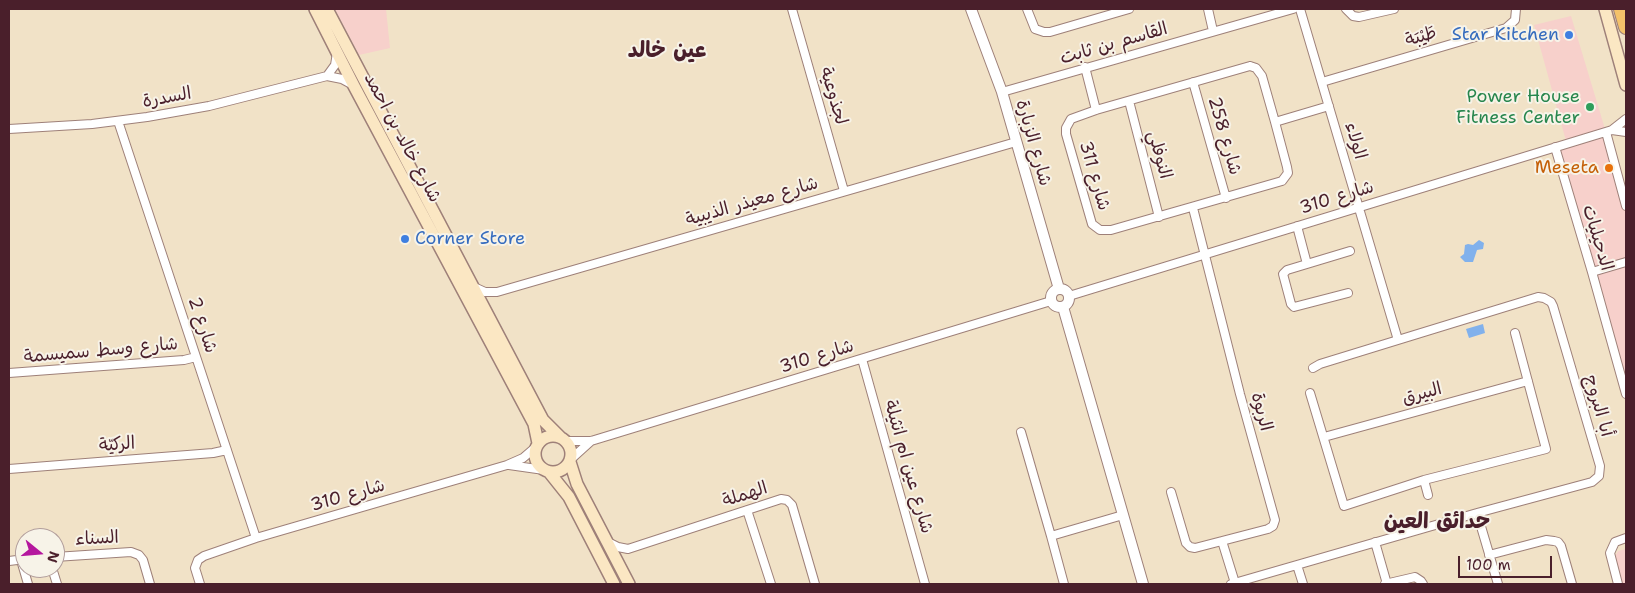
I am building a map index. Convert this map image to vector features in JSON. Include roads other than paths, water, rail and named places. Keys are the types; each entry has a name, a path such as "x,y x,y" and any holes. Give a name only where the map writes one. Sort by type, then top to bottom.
{"highway":[{"path":"1621,9 1626,27"}],"main road":[{"name":"شارع خالد بن احمد","path":"315,9 534,424 538,435 538,445"},
{"name":"شارع خالد بن احمد","path":"327,9 543,420 563,439"},
{"path":"1605,9 1626,85"},
{"path":"614,584 569,497 547,471 540,467 535,457 538,445 550,436 563,439 571,450 570,461 574,477 629,584"},
{"path":"547,471 559,472 570,461"}],"street":[{"name":"لجذوعية","path":"792,9 844,191"},
{"name":"شارع الزبارة","path":"971,9 1002,92 1059,289"},
{"path":"1027,9 1035,29 1044,32 1050,32 1103,12 1129,9"},
{"path":"1208,9 1213,31"},
{"name":"القاسم بن ثابت","path":"1002,92 1293,9"},
{"name":"الولاء","path":"1300,9 1398,340"},
{"path":"1346,9 1353,16 1359,17 1394,9"},
{"name":"طَيْبَة","path":"1322,82 1506,28 1515,20 1516,9"},
{"path":"337,52 335,65 327,76 342,79 354,86"},
{"name":"شارع 311","path":"1243,67 1256,68 1262,76 1275,122 1287,167 1286,177 1277,183 1193,208 1110,230 1100,230 1092,224 1066,134 1066,128 1071,119 1129,100 1243,67"},
{"path":"1085,68 1096,110"},
{"name":"السدرة","path":"9,129 118,121 209,106 327,76"},
{"name":"شارع 258","path":"1193,82 1226,198"},
{"name":"النوفلي","path":"1129,100 1159,217"},
{"path":"1275,122 1329,106"},
{"name":"شارع 310","path":"1069,296 1609,131 1626,119"},
{"name":"شارع 2","path":"118,121 256,538"},
{"path":"1609,131 1626,206"},
{"name":"شارع 310","path":"1609,131 1626,132"},
{"name":"شارع معيذر الذيبية","path":"474,287 485,292 497,292 1016,142"},
{"name":"الدحيليات","path":"1555,147 1626,394"},
{"path":"1193,208 1206,253"},
{"path":"1297,226 1307,264"},
{"path":"1348,293 1297,307 1292,306 1283,274 1287,270 1350,251"},
{"name":"الربوة","path":"1171,492 1186,543 1195,548 1268,529 1273,526 1275,520 1240,394 1206,253"},
{"path":"1592,272 1626,262"},
{"path":"1059,289 1066,290 1069,296 1069,302 1063,307 1056,307 1051,301 1051,295 1059,289"},
{"path":"486,310 490,298 497,292"},
{"name":"أبا البروج","path":"1233,584 1477,513 1592,482 1599,476 1600,466 1554,306 1548,299 1538,297 1320,364 1313,368"},
{"name":"شارع 310","path":"563,439 591,441 1051,301"},
{"path":"1063,307 1143,584"},
{"path":"1310,393 1344,506 1424,480 1546,449 1515,333"},
{"name":"شارع وسط سميسمة","path":"9,373 184,360 196,357"},
{"name":"شارع عين ام انثيلة","path":"862,359 926,584"},
{"name":"البيرق","path":"1324,437 1528,381"},
{"path":"1020,432 1064,584"},
{"name":"شارع 310","path":"570,461 591,441"},
{"name":"شارع 310","path":"200,584 195,568 198,560 204,556 256,538 507,465 523,458 538,445"},
{"name":"الركيّة","path":"9,469 212,453 227,450"},
{"name":"شارع 310","path":"507,465 547,471"},
{"path":"1424,480 1428,495"},
{"name":"الهملة","path":"628,549 781,499 788,500 792,505 814,584"},
{"path":"747,510 771,584"},
{"path":"1477,513 1498,584"},
{"path":"1051,536 1123,515"},
{"path":"1618,584 1610,553 1615,542 1626,538"},
{"path":"1489,555 1546,540 1558,542 1561,546 1572,584"},
{"path":"606,541 618,547 628,549 623,558 621,569"},
{"path":"1222,541 1233,584"},
{"path":"1375,542 1386,584 1415,577 1424,584"},
{"name":"السناء","path":"65,556 132,552 143,560 150,584"},
{"path":"1297,565 1303,584"}],"water":[{"path":"1479,240 1484,243 1483,249 1477,250 1473,262 1465,262 1460,257 1464,254 1465,245 1473,245"},
{"path":"1483,324 1485,333 1469,338 1466,329"}],"place":[{"name":"Star Kitchen","path":"1569,35"},
{"name":"Power House Fitness Center","path":"1590,107"},
{"name":"Meseta","path":"1609,168"},
{"name":"Corner Store","path":"405,239"}],"district":[{"name":"عين خالد","path":"667,51"},
{"name":"حدائق العين","path":"1437,522"}]}
